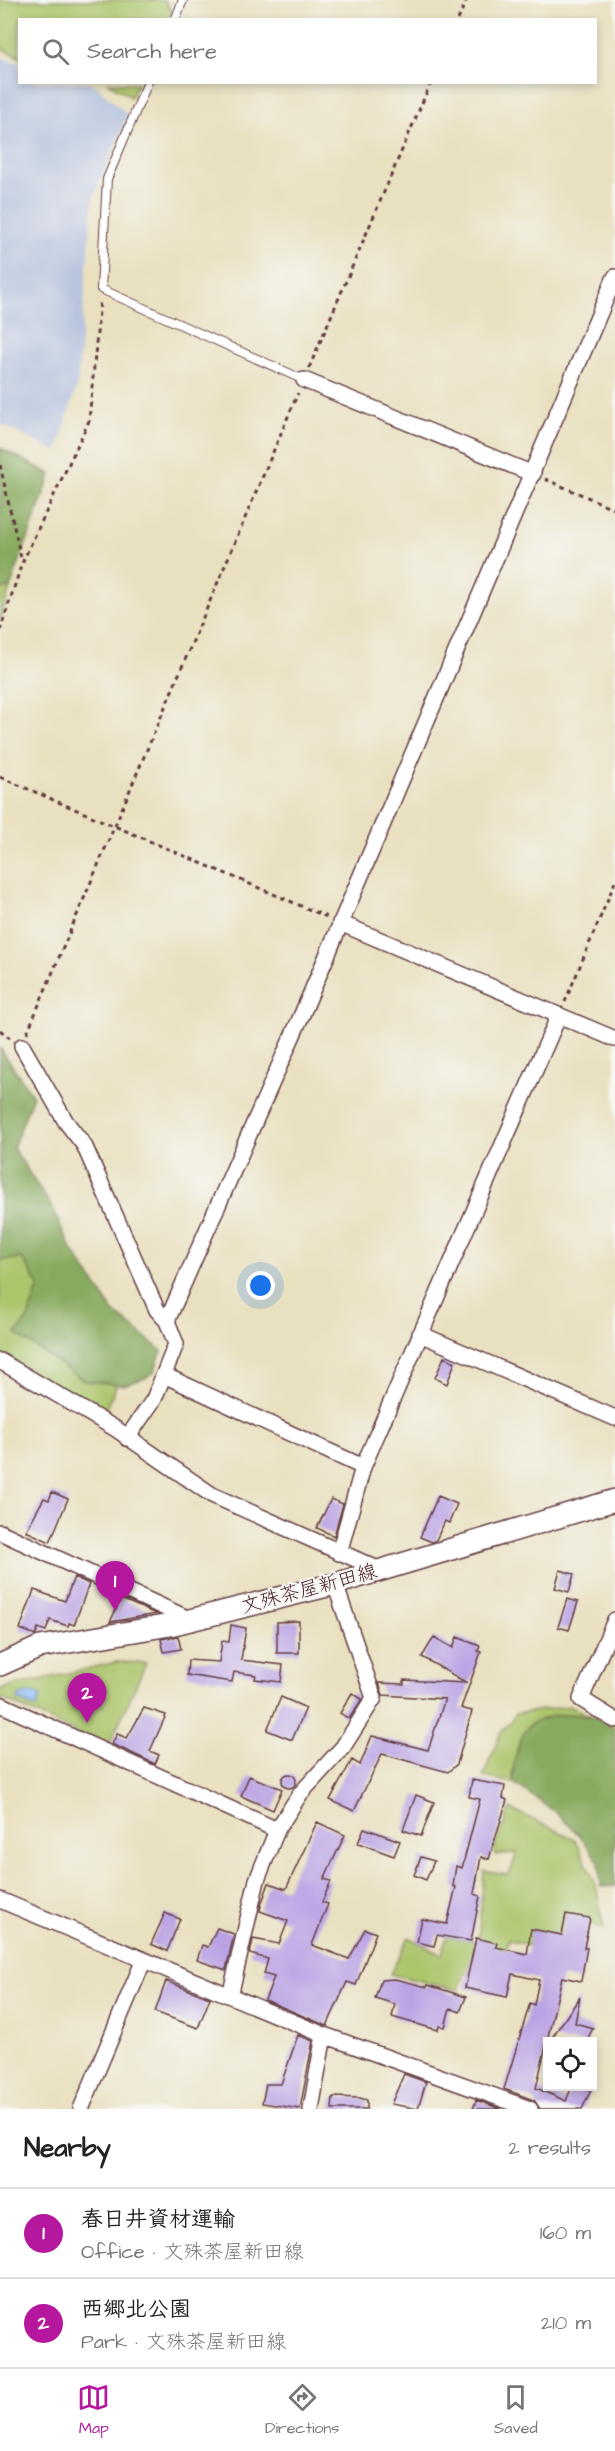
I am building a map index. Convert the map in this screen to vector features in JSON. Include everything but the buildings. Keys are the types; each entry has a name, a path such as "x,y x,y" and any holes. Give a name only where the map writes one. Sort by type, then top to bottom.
{"main road":[{"name":"文殊茶屋新田線","path":"0,1665 40,1647 191,1620 334,1584 615,1500"}],"street":[{"path":"167,1321 533,474 615,277"},
{"path":"304,380 533,474"},
{"path":"340,923 615,1039"},
{"path":"339,1553 363,1467 559,1015"},
{"path":"22,1046 66,1122 84,1145 157,1310 167,1321 176,1344 166,1376 154,1399 127,1438"},
{"path":"420,1334 615,1418"},
{"path":"2,1366 127,1438 212,1495 380,1570"},
{"path":"166,1376 363,1467"},
{"path":"0,1532 191,1620"},
{"path":"230,1996 256,1880 277,1830 300,1794 343,1747 374,1698 334,1584"},
{"path":"615,1620 581,1699 615,1720"},
{"path":"0,1704 42,1718 277,1830"},
{"path":"0,1900 143,1962 324,2036 530,2109"},
{"path":"81,2109 143,1962"},
{"path":"311,2109 324,2036"}],"lane":[{"path":"176,18 183,0"},
{"path":"147,84 107,179 101,289 304,380"}],"path":[{"path":"459,18 466,0"},
{"path":"22,1046 430,84"},
{"path":"0,631 22,563 89,421 101,289"},
{"path":"0,465 22,563"},
{"path":"533,474 615,509"},
{"path":"0,777 340,923"},
{"path":"559,1015 615,882"}],"shaded area":[{"path":"0,57 18,63 18,84 92,84 128,115 93,198 77,385 57,452 0,424"}],"green space":[{"path":"0,0 165,0 172,12 169,18 18,18 18,57 0,48"},
{"path":"110,84 138,84 131,97"},
{"path":"0,448 51,474 10,588 0,589"},
{"path":"10,588 0,620 0,589"},
{"path":"0,1048 33,1096 13,1148 51,1206 71,1248 113,1311 162,1351 154,1372 145,1378 124,1385 85,1381 16,1334 28,1318 39,1286 22,1258 0,1261"},
{"path":"22,1258 39,1286 28,1318 17,1334 84,1381 117,1384 103,1415 0,1353 0,1261"},
{"path":"116,1662 146,1663 108,1747 0,1698 0,1689"},
{"path":"569,1706 594,1717 570,1714 512,1770 514,1783 483,1777 500,1734 516,1714"},
{"path":"570,1714 594,1717 615,1728 615,1886 601,1887 599,1862 581,1837 555,1812 514,1783 517,1750 528,1727 542,1719"},
{"path":"510,1809 575,1839 596,1885 604,1929 564,1916 555,1950 532,1947 509,1939 495,1978 465,1973 459,1990 390,1974 409,1937 442,1955 447,1936 478,1942 484,1871 509,1875 517,1853 496,1855 493,1851"}],"water":[{"path":"33,1693 41,1696 36,1708 18,1700 20,1695"}],"place":[{"name":"春日井資材運輸","path":"115,1611"},
{"name":"西郷北公園","path":"87,1723"}]}
